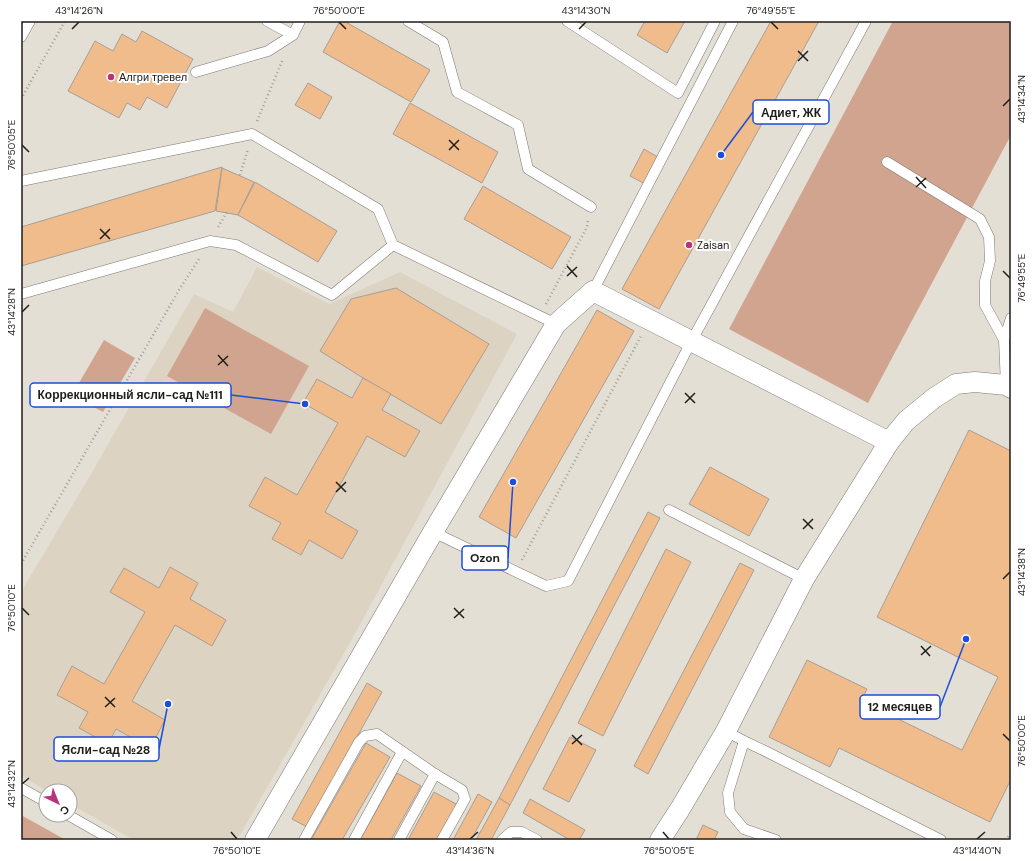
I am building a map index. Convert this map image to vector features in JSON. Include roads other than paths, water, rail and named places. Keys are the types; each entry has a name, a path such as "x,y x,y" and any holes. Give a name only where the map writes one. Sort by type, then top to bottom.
{"street":[{"path":"255,840 432,532 547,320 593,291 889,442"},
{"path":"660,840 680,809 726,730 804,579 889,442 906,421 934,398 956,384 975,382 1008,387"}],"lane":[{"path":"21,38 30,21"},
{"path":"267,21 293,35"},
{"path":"196,72 268,51 293,35 300,21"},
{"path":"408,21 443,42 457,92 518,125 528,168 591,207"},
{"path":"569,22 678,93 715,21"},
{"path":"593,291 733,21"},
{"path":"432,532 546,586 568,580 691,342 866,21"},
{"path":"21,181 252,134 378,208 393,245 547,320"},
{"path":"886,162 980,219 989,237 990,261 985,281 985,305 1004,340"},
{"path":"21,294 210,241 236,245 332,295 393,245"},
{"path":"1008,387 1004,340 1011,318"},
{"path":"670,510 804,579"},
{"path":"726,730 744,741 941,840"},
{"path":"304,840 359,742 365,736 377,734 435,774 462,790 465,799 442,840"},
{"path":"744,741 728,793 730,812 744,829 776,840"},
{"path":"354,840 402,752"},
{"path":"399,840 435,774"},
{"path":"21,788 38,798"},
{"path":"78,821 112,840"},
{"path":"502,840 511,832 522,832 537,840"}],"place":[{"name":"Алгри тревел","path":"111,77"},
{"name":"Адиет, ЖК","path":"721,155"},
{"name":"Zaisan","path":"689,245"},
{"name":"Коррекционный ясли-сад №111","path":"305,404"},
{"name":"Ozon","path":"513,482"},
{"name":"12 месяцев","path":"966,639"},
{"name":"Ясли-сад №28","path":"168,704"}]}
